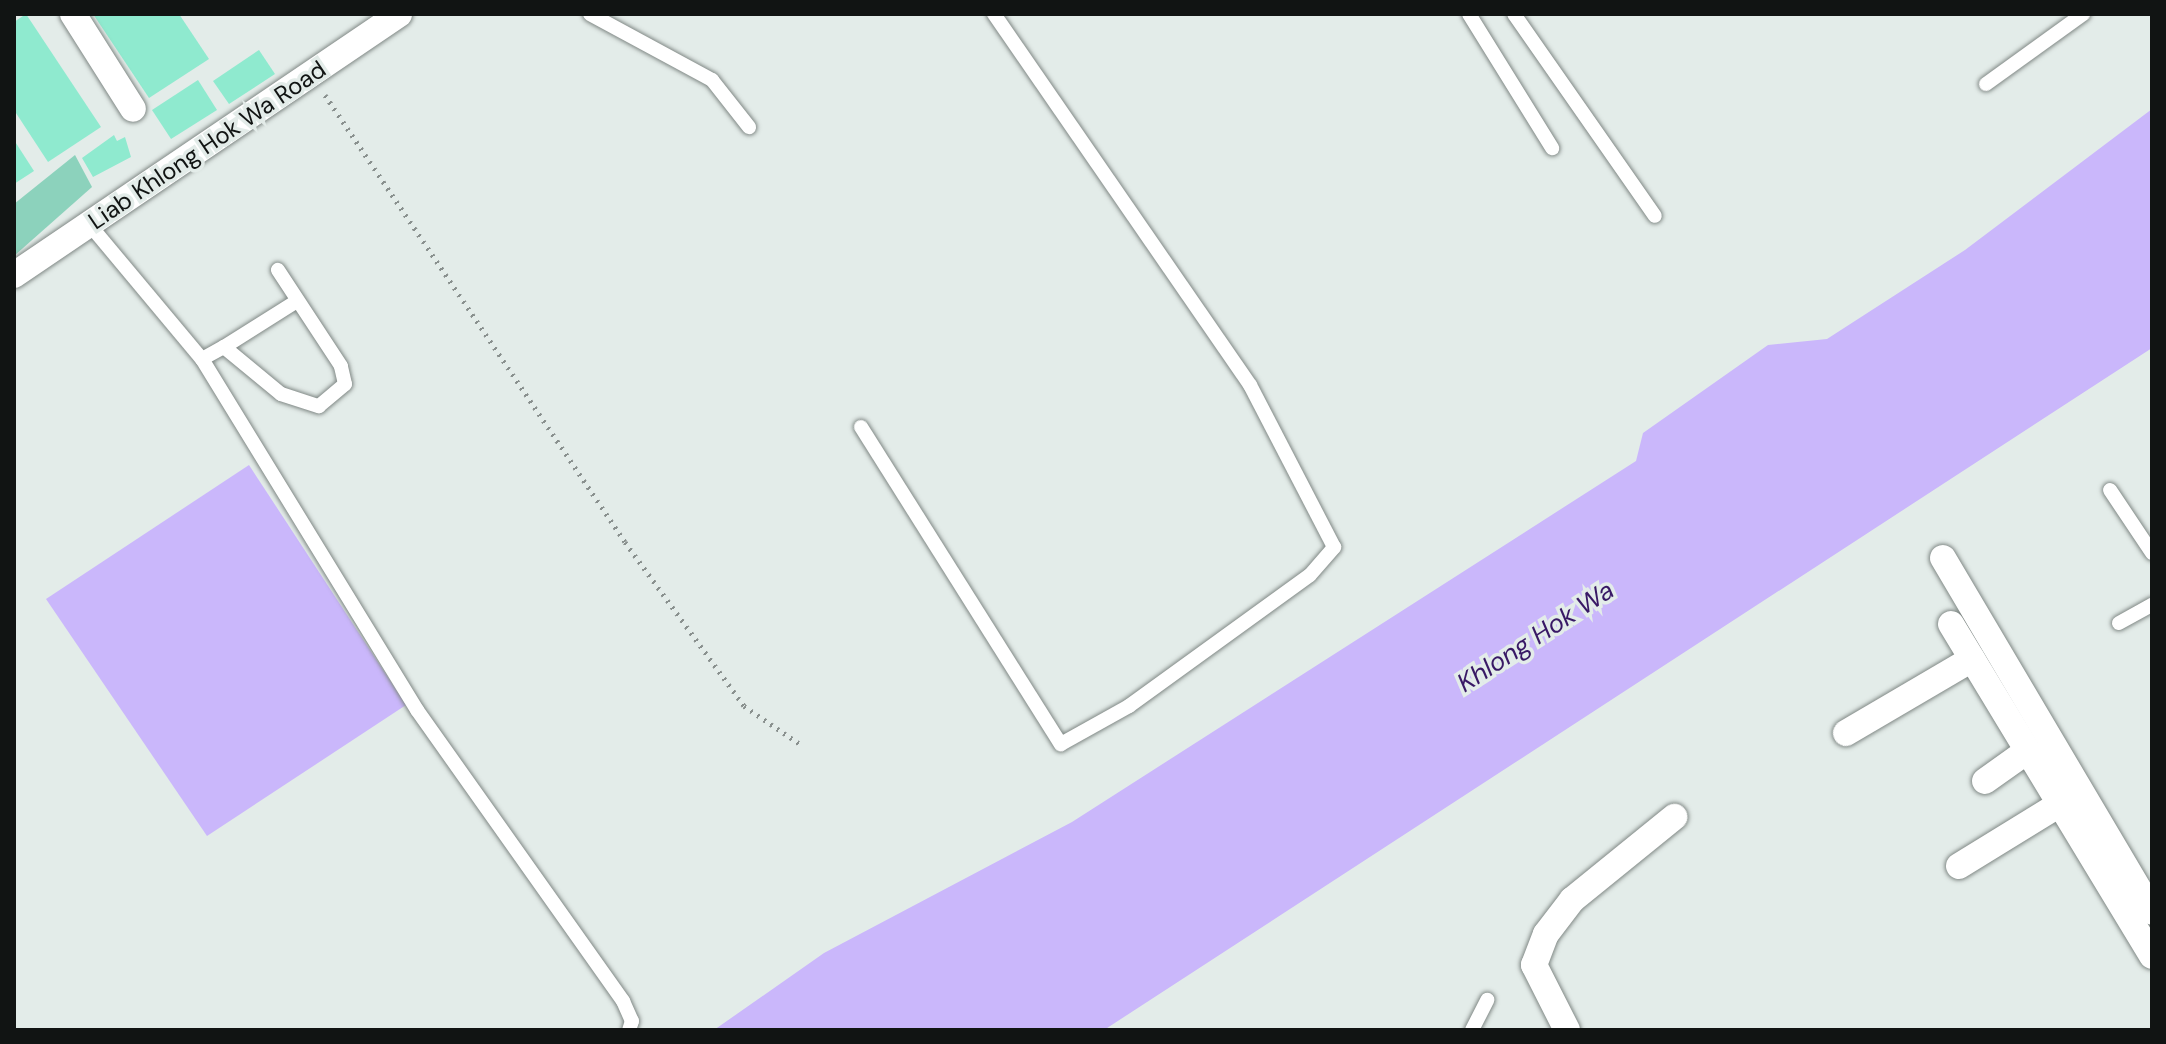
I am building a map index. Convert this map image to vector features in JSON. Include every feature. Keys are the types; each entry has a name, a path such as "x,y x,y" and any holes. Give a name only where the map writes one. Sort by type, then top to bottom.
{"street":[{"path":"73,14 133,109"},
{"name":"Liab Khlong Hok Wa Road","path":"14,275 399,14"},
{"path":"1943,558 2152,912"},
{"path":"1951,624 2152,956"},
{"path":"1846,733 1972,659"},
{"path":"1985,781 2027,751"},
{"path":"1959,866 2058,805"},
{"path":"1567,1030 1534,965 1546,934 1572,900 1674,817"}],"lane":[{"path":"590,14 712,80 749,127"},
{"path":"861,427 1061,744 1129,706 1310,575 1334,547 1250,385 994,14"},
{"path":"1469,14 1552,148"},
{"path":"1514,14 1655,216"},
{"path":"1986,84 2083,14"},
{"path":"89,224 202,359 417,710 623,1001 629,1030"},
{"path":"224,347 281,394 319,406 345,384 341,366 278,270"},
{"path":"202,359 297,301"},
{"path":"2110,490 2152,553"},
{"path":"2119,623 2152,605"},
{"path":"1472,1030 1487,1000"}],"path":[{"path":"311,74 625,542 744,706 800,744"}],"green space":[{"path":"75,155 92,187 14,256 14,204"}],"water":[{"name":"Khlong Hok Wa","path":"2152,109 2152,348 1104,1030 714,1030 824,953 1072,822 1636,461 1643,433 1768,345 1827,339 1965,250"},
{"path":"249,465 406,705 207,836 46,599"}],"building":[{"path":"26,14 101,127 48,162 14,110 14,22"},
{"path":"93,14 179,14 209,59 149,98"},
{"path":"259,50 275,74 229,104 213,81"},
{"path":"198,80 217,110 171,139 152,110"},
{"path":"114,135 117,141 125,137 131,157 93,177 82,158"},
{"path":"14,140 34,171 14,184"}]}
